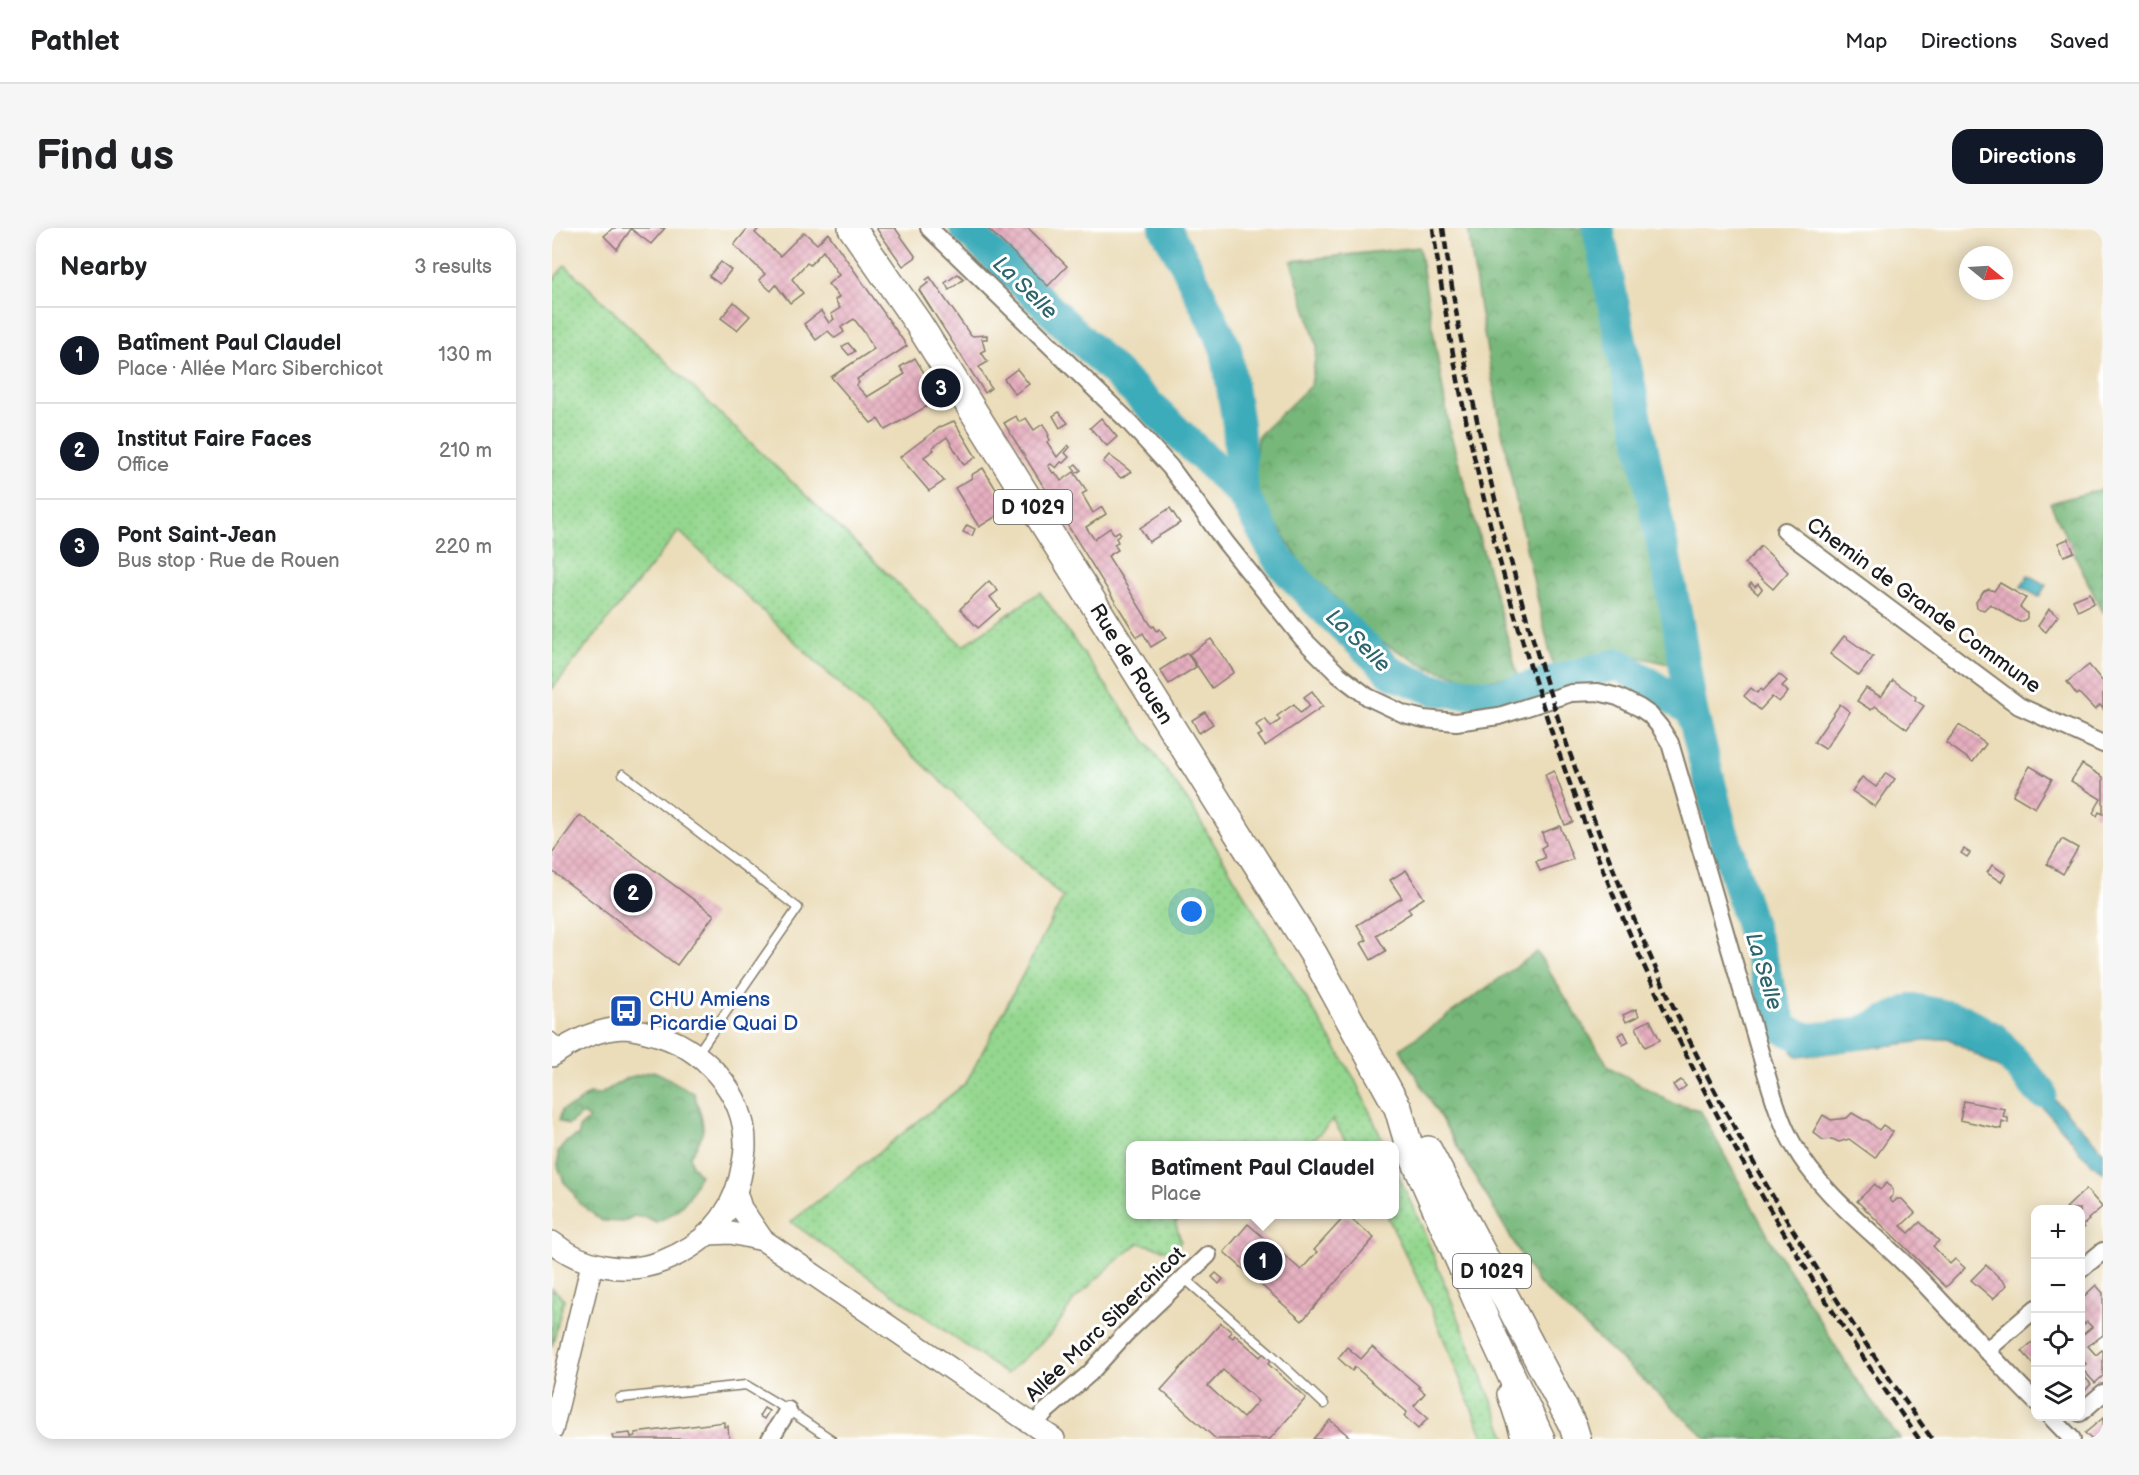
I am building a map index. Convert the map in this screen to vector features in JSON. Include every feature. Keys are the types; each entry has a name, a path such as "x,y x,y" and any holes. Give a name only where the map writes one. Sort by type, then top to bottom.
{"main road":[{"name":"Rue de Rouen","path":"852,228 918,323 1314,955 1398,1108 1410,1149 1485,1322 1541,1439"},
{"name":"Rue de Rouen","path":"1398,1108 1415,1125 1573,1426 1577,1439"}],"street":[{"path":"929,228 1086,379 1150,445 1303,639 1340,675 1368,697 1404,714 1424,719 1456,722 1499,716 1571,693 1598,692 1630,702 1650,715 1670,743 1767,1076 1785,1130 1806,1165 1819,1181 1964,1324 1986,1352 2031,1397"},
{"name":"Chemin de Grande Commune","path":"1785,531 2019,706 2103,744"},
{"path":"552,1242 564,1252 592,1264 623,1268 654,1265 684,1253 709,1234 725,1215 736,1192 746,1145 735,1102 719,1075 697,1054 670,1038 624,1028 598,1032 556,1046"},
{"path":"736,1192 741,1208 763,1240 1054,1439"},
{"path":"709,1234 731,1233 763,1240"},
{"path":"2085,1266 2103,1251"},
{"name":"Allée Marc Siberchicot","path":"1035,1426 1044,1413 1090,1373 1125,1334 1208,1255"},
{"path":"552,1430 592,1264"},
{"path":"1986,1352 2031,1312"},
{"path":"1485,1322 1523,1439"},
{"path":"2085,1409 2103,1393"},
{"path":"770,1439 788,1410"},
{"path":"2055,1421 2067,1434"}],"lane":[{"path":"623,774 798,908 697,1054"},
{"path":"1185,1278 1324,1404"},
{"path":"620,1398 746,1385 831,1439"}],"green space":[{"path":"1468,228 1586,228 1674,665 1616,652 1553,666 1505,448"},
{"path":"1419,247 1450,432 1518,676 1479,681 1429,668 1376,639 1301,563 1253,488 1257,437 1311,385 1317,346 1291,261"},
{"path":"565,265 963,646 1040,592 1190,804 1354,1078 1383,1141 1346,1141 1333,1120 1312,1141 1126,1141 1126,1219 1182,1219 1175,1222 1181,1241 1174,1252 1139,1243 1074,1300 1052,1333 1006,1374 791,1222 966,1083 1063,898 679,531 552,689 552,281"},
{"path":"2103,489 2103,614 2050,503"},
{"path":"1537,952 1609,1067 1674,1104 1700,1110 1771,1241 1853,1375 1900,1439 1707,1439 1537,1282 1400,1049"},
{"path":"653,1071 694,1093 702,1118 703,1131 690,1156 692,1165 700,1175 685,1202 661,1220 656,1222 634,1216 622,1222 602,1221 578,1202 564,1182 558,1166 558,1152 566,1142 579,1135 579,1128 589,1119 583,1114 568,1125 559,1120 562,1110 573,1106 589,1094 599,1095 627,1078"},
{"path":"1399,1177 1422,1227 1507,1439 1484,1439 1432,1310 1389,1219 1399,1219"},
{"path":"552,1288 564,1299 552,1347"}],"water":[{"path":"2028,575 2046,585 2039,597 2021,587"},
{"path":"1936,1023 1959,1027 1999,1050 2028,1071 2103,1151 2103,1173 2080,1152 2016,1078 1948,1038 1798,1057 1792,1051 1892,1029"}],"building":[{"path":"613,228 665,228 651,244 631,229 617,249 604,236"},
{"path":"748,228 759,228 755,233 780,256 804,232 817,244 828,233 907,346 857,379 859,383 856,385 867,397 905,374 900,367 915,358 940,399 885,430 878,419 871,423 831,377 874,349 864,332 854,319 841,327 844,332 835,338 828,331 816,340 804,324 821,311 829,323 834,319 831,314 840,308 835,300 839,297 828,284 839,275 823,251 810,265 807,263 792,279 803,293 790,303 776,285 771,291 759,280 765,274 734,245"},
{"path":"876,228 895,228 916,257 903,266"},
{"path":"987,228 1028,228 1067,266 1048,286"},
{"path":"721,262 731,270 720,284 709,276"},
{"path":"958,274 964,279 949,290 945,283"},
{"path":"930,277 971,336 987,335 987,339 982,339 985,350 981,352 988,362 979,367 991,388 985,393 919,290 928,283 926,280"},
{"path":"734,302 750,316 737,330 721,318"},
{"path":"848,343 855,351 849,355 842,347"},
{"path":"1017,369 1029,384 1015,394 1004,379"},
{"path":"1059,412 1068,423 1060,428 1053,416"},
{"path":"1016,416 1019,422 1026,418 1034,430 1043,424 1049,435 1050,440 1047,442 1057,457 1068,445 1070,447 1065,453 1069,457 1063,463 1061,462 1056,468 1051,464 1048,466 1061,481 1074,472 1087,491 1082,494 1093,513 1102,507 1106,514 1086,527 1094,539 1110,528 1114,534 1119,531 1121,534 1116,538 1118,542 1114,544 1118,550 1108,556 1152,627 1154,626 1157,631 1160,629 1166,638 1151,647 1143,633 1137,637 1004,423"},
{"path":"1101,418 1117,437 1107,446 1090,428"},
{"path":"954,421 976,457 964,465 947,437 924,457 944,481 929,491 900,457 940,427"},
{"path":"1109,455 1131,472 1121,478 1103,462"},
{"path":"1076,464 1081,470 1077,473 1072,467"},
{"path":"983,468 1008,509 979,527 955,488"},
{"path":"1170,508 1180,523 1149,542 1140,528"},
{"path":"967,525 975,529 972,536 963,532"},
{"path":"2068,539 2074,552 2064,556 2058,543"},
{"path":"1761,546 1788,572 1773,589 1745,564"},
{"path":"989,581 998,591 990,597 1000,609 978,628 960,609"},
{"path":"1751,583 1755,587 1758,584 1762,589 1758,594 1749,586"},
{"path":"2000,583 2026,598 2020,607 2027,613 2027,618 2023,621 2019,622 1990,604 1984,610 1977,608 1976,602 1984,591 1989,589 1994,591"},
{"path":"2090,593 2094,603 2078,611 2073,600"},
{"path":"2049,609 2058,616 2046,632 2038,626"},
{"path":"1844,636 1873,657 1859,676 1830,654"},
{"path":"1211,639 1234,672 1212,688 1189,654"},
{"path":"1187,653 1196,667 1169,684 1160,670"},
{"path":"2089,665 2103,682 2103,709 2100,705 2095,710 2079,693 2077,695 2067,682"},
{"path":"1779,674 1787,681 1782,686 1788,692 1779,702 1772,697 1760,710 1744,696 1751,688 1757,693 1761,689 1763,691"},
{"path":"1893,680 1924,706 1907,729 1875,706 1871,710 1857,701 1866,688 1881,697"},
{"path":"1312,691 1323,706 1265,746 1258,736 1262,734 1256,725 1265,719 1271,727 1280,720 1277,716 1294,704 1300,713 1310,706 1304,697"},
{"path":"1840,704 1850,712 1825,749 1814,742"},
{"path":"1205,712 1213,724 1199,733 1192,720"},
{"path":"1959,725 1986,744 1973,762 1946,743"},
{"path":"2082,764 2103,777 2103,814 2099,812 2097,816 2093,813 2101,799 2071,781"},
{"path":"2030,766 2052,779 2035,808 2013,795"},
{"path":"1554,771 1573,822 1565,825 1545,775"},
{"path":"1886,773 1895,779 1875,807 1852,791 1862,777 1876,787"},
{"path":"580,815 714,915 677,965 552,871 552,853"},
{"path":"1560,826 1573,859 1540,871 1536,861 1545,858 1541,848 1546,845 1542,833"},
{"path":"2062,839 2078,848 2063,874 2047,864"},
{"path":"1964,849 1970,853 1967,857 1961,853"},
{"path":"1992,865 2006,874 2001,882 1987,873"},
{"path":"1406,870 1424,898 1408,908 1411,913 1376,935 1386,951 1371,960 1361,943 1367,940 1357,925 1402,898 1390,880"},
{"path":"1636,1009 1639,1016 1626,1022 1623,1015"},
{"path":"1650,1020 1660,1040 1645,1047 1636,1027"},
{"path":"1624,1032 1629,1042 1623,1045 1618,1035"},
{"path":"1681,1080 1686,1086 1678,1092 1673,1085"},
{"path":"1964,1101 2005,1109 2003,1117 2008,1118 2008,1123 2002,1121 2001,1129 1960,1120"},
{"path":"1852,1113 1867,1120 1879,1130 1883,1125 1893,1132 1875,1158 1849,1139 1839,1142 1832,1139 1823,1140 1813,1132 1823,1115 1831,1120 1847,1118"},
{"path":"1887,1183 1893,1190 1893,1195 1889,1199 1893,1203 1897,1199 1902,1199 1915,1213 1901,1226 1909,1233 1920,1222 1939,1241 1933,1246 1950,1264 1955,1259 1965,1268 1946,1287 1857,1201 1875,1184 1880,1190"},
{"path":"2086,1189 2102,1207 2085,1223 2085,1205 2069,1205"},
{"path":"1342,1219 1351,1219 1374,1238 1302,1321 1224,1252 1248,1224 1301,1270 1317,1252 1314,1250"},
{"path":"1986,1265 2007,1285 1993,1299 1971,1280"},
{"path":"1216,1273 1223,1279 1219,1284 1212,1277"},
{"path":"2096,1285 2103,1293 2103,1335 2088,1346 2096,1355 2102,1350 2103,1352 2103,1376 2095,1383 2085,1372 2085,1333 2092,1327 2087,1322 2085,1323 2085,1295"},
{"path":"1221,1323 1232,1332 1229,1335 1233,1338 1235,1335 1260,1357 1266,1350 1274,1357 1268,1364 1306,1398 1270,1439 1216,1439 1161,1390","holes":["1223,1370 1258,1401 1243,1418 1208,1386"]},
{"path":"2031,1343 2031,1361 2022,1351"},
{"path":"1347,1347 1361,1359 1372,1347 1420,1387 1425,1393 1414,1406 1428,1418 1418,1429 1404,1416 1407,1412 1355,1367 1352,1371 1338,1358"},
{"path":"2085,1377 2091,1384 2085,1391"},
{"path":"764,1408 769,1411 764,1419 759,1416"},
{"path":"2103,1418 2103,1439 2091,1439 2085,1433"},
{"path":"1330,1420 1352,1439 1313,1439"},
{"path":"724,1422 724,1427 728,1426 729,1439 613,1439 612,1435 630,1433 631,1437 635,1436 635,1433"}],"waterway":[{"name":"La Selle","path":"965,228 1243,495 1279,561 1317,602 1392,673 1434,690 1496,696 1619,664 1692,711 1721,827 1782,1028 1808,1039 1857,1034 1913,1009 1960,1019 1995,1039 2041,1092"},
{"name":"La Selle","path":"1165,228 1185,263 1226,349 1238,425 1243,495"},
{"name":"La Selle","path":"1598,228 1677,617 1692,711"}],"railway":[{"path":"1433,228 1452,350 1478,472 1508,592 1545,711 1587,828 1634,944 1687,1056 1745,1166 1829,1305 1919,1439"},
{"path":"1443,228 1464,357 1492,485 1525,612 1564,736 1609,859 1661,980 1718,1097 1782,1212 1855,1327 1932,1439"}],"place":[{"name":"Pont Saint-Jean","path":"941,388"},
{"name":"Institut Faire Faces","path":"633,893"},
{"name":"CHU Amiens Picardie Quai D","path":"626,1011"},
{"name":"Batîment Paul Claudel","path":"1263,1261"}]}
